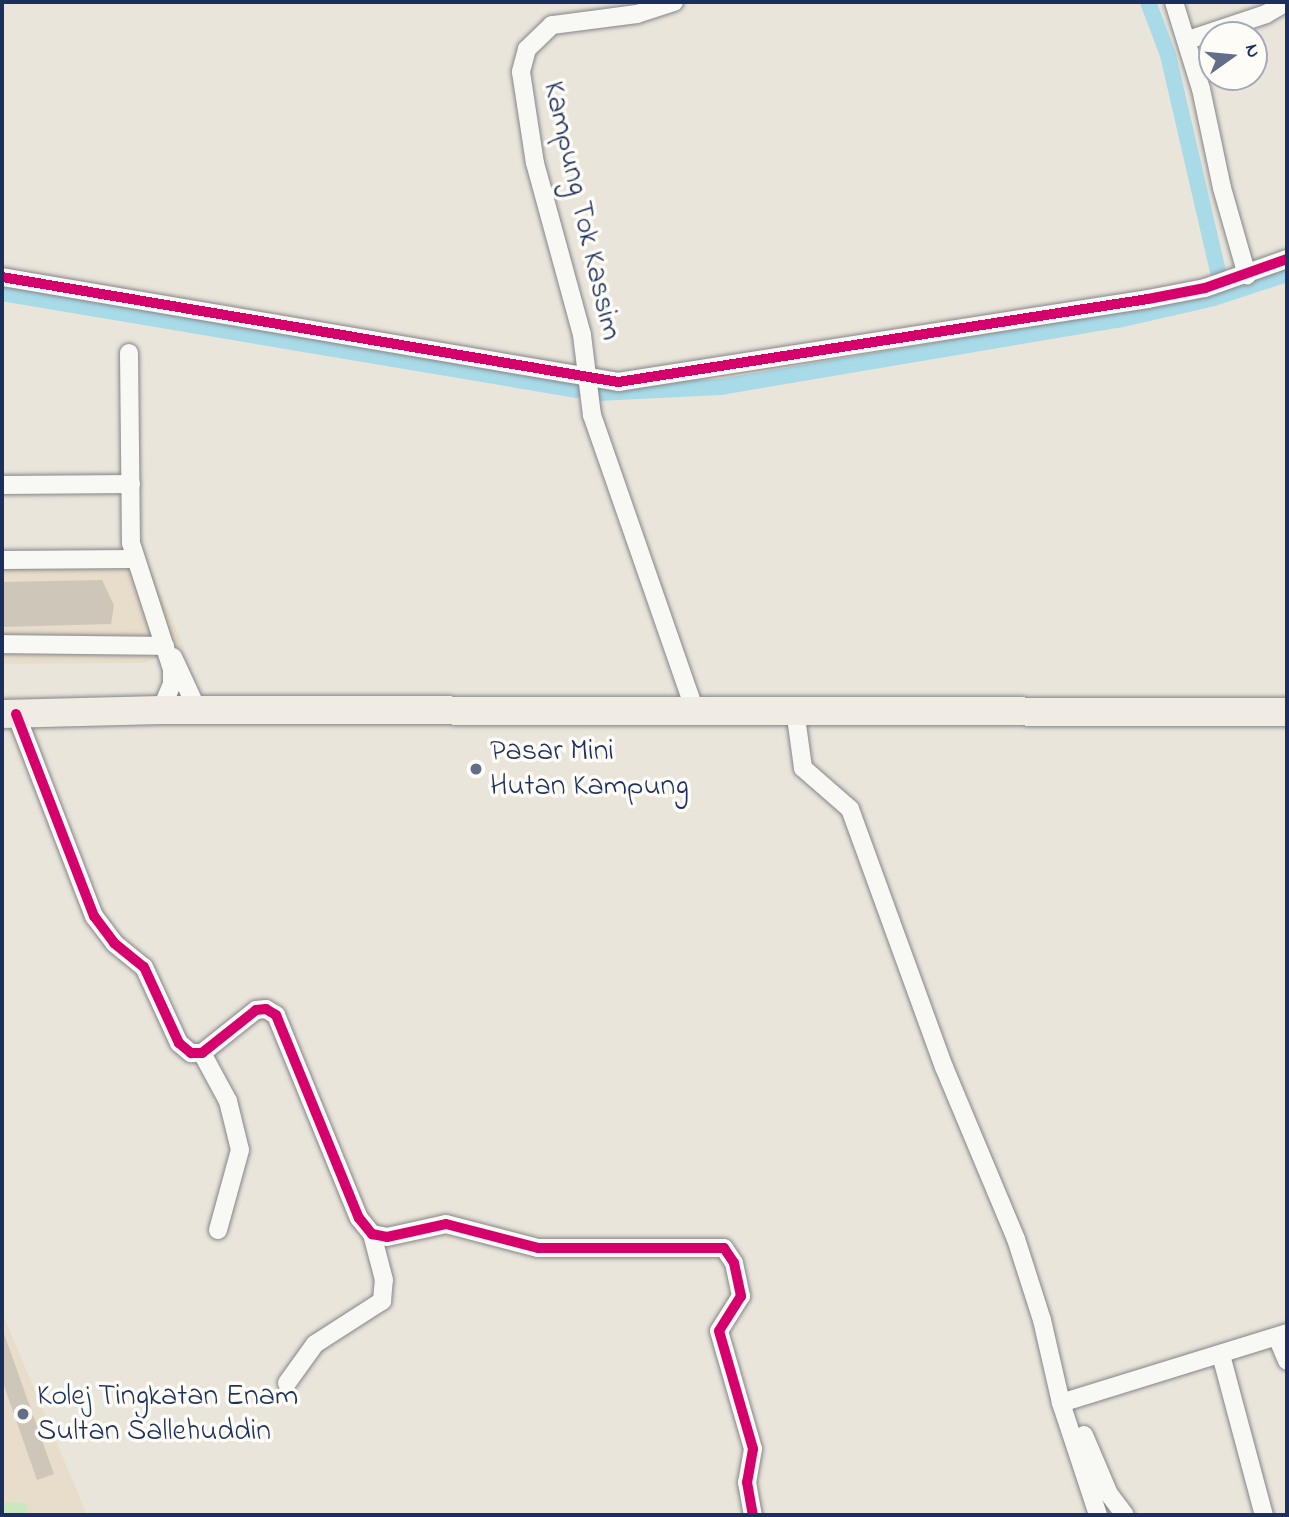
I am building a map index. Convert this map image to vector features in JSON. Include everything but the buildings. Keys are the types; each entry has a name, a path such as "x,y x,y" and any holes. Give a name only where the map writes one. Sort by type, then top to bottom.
{"main road":[{"path":"9,714 160,710 1287,712"}],"street":[{"name":"Kampung Tok Kassim","path":"674,2 638,14 562,22 542,31 525,53 521,72 527,128 582,335 598,434 695,711"},
{"path":"1174,2 1188,40 1222,188 1247,275"},
{"path":"1188,40 1266,15 1287,2"},
{"path":"2,277 618,382 1148,299 1247,275 1287,259"},
{"path":"129,353 133,559 155,606 172,684 160,710"},
{"path":"2,485 131,484"},
{"path":"2,560 133,559"},
{"path":"2,644 164,646"},
{"path":"164,646 181,669 198,711"},
{"path":"795,710 803,768 814,781 846,803 884,894 926,1021 1016,1239 1067,1403 1098,1515"},
{"path":"9,714 94,916 114,943 144,967 179,1043 191,1053 202,1053 256,1010 266,1009 276,1015 355,1211 372,1234 384,1280 382,1301 315,1344 287,1383"},
{"path":"202,1053 228,1101 240,1150 218,1230"},
{"path":"372,1234 387,1237 446,1224 538,1248 724,1248 734,1263 741,1296 719,1331 751,1439 753,1454 747,1482 753,1515"},
{"path":"1067,1403 1282,1335 1287,1361"},
{"path":"1221,1355 1264,1515"},
{"path":"1067,1403 1109,1494 1125,1515"}],"shaded area":[{"path":"2,566 149,568 184,647 144,663 2,664"},
{"name":"Kolej Tingkatan Enam Sultan Sallehuddin","path":"2,1312 87,1515 2,1515"}],"green space":[{"path":"2,1502 26,1503 29,1515 2,1515"}],"waterway":[{"path":"1148,2 1168,55 1218,272"},
{"path":"597,393 720,387 1118,320 1214,298 1287,274"},
{"path":"2,293 577,390"}],"cycle path":[{"path":"2,277 618,382 1148,299 1205,288 1287,259"},
{"path":"16,714 94,916 114,943 144,967 179,1043 191,1053 202,1053 256,1010 266,1009 276,1015 359,1218 372,1234 387,1237 446,1224 538,1248 724,1248 734,1263 741,1296 719,1331 753,1449 747,1482 753,1515"}],"place":[{"name":"Pasar Mini Hutan Kampung","path":"476,769"},
{"name":"Kolej Tingkatan Enam Sultan Sallehuddin","path":"23,1414"}]}
